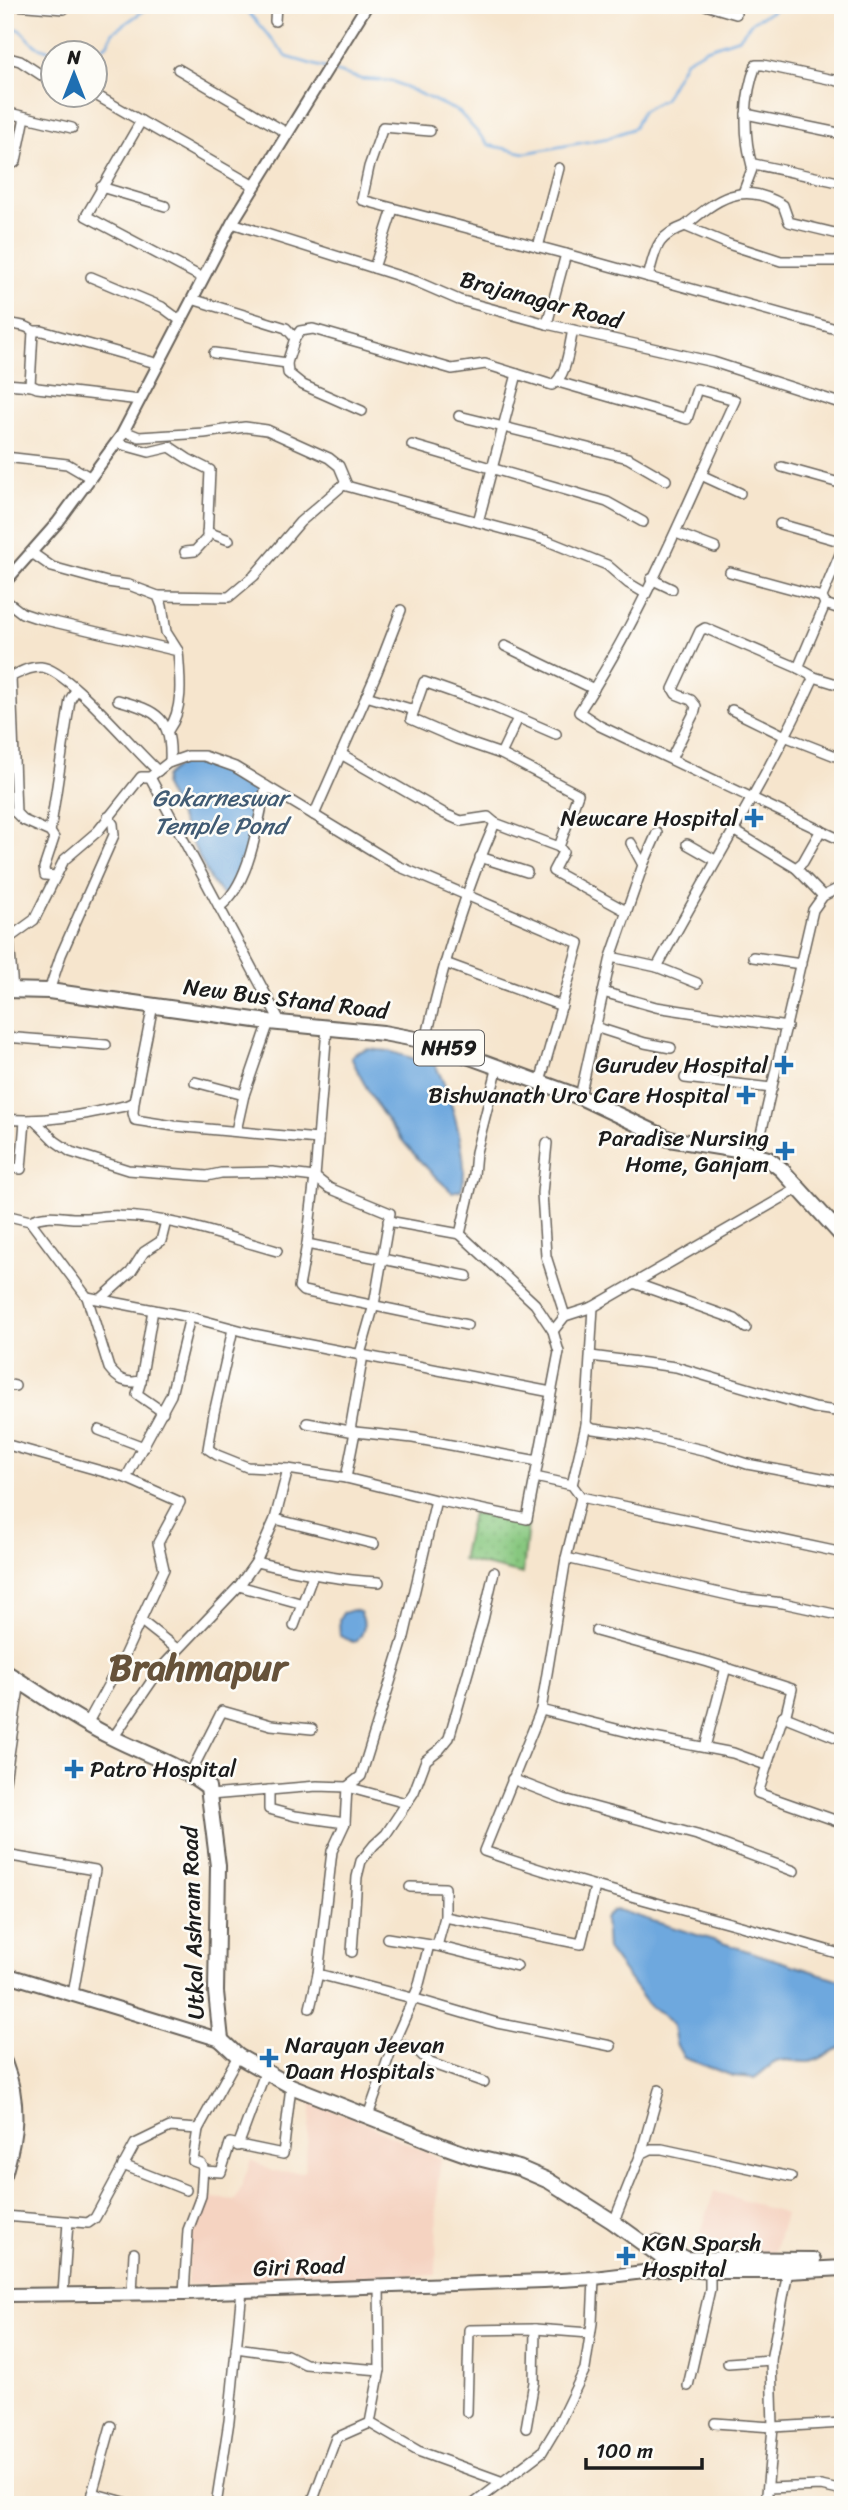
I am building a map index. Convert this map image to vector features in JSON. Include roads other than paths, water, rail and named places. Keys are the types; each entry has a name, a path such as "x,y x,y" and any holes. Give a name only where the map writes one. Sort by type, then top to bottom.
{"main road":[{"name":"New Bus Stand Road","path":"9,990 48,990 275,1023 383,1032 426,1041 580,1097 669,1139 768,1159 838,1220 843,1237"},
{"name":"Utkal Ashram Road","path":"5,1672 87,1724 190,1773 208,1787 218,1866 216,1992 231,2047"},
{"path":"5,1973 231,2047 271,2072 309,2089 472,2146 550,2178 681,2263 710,2271 843,2269"},
{"path":"231,2047 265,2073 291,2086 465,2154 519,2168 549,2181 615,2218"},
{"path":"5,2062 15,2101 17,2122 15,2142 5,2175"},
{"path":"681,2263 843,2259"},
{"name":"Giri Road","path":"5,2295 184,2293 594,2278 681,2263"}],"street":[{"path":"15,5 64,9 64,5"},
{"path":"275,21 276,5"},
{"path":"7,575 32,553 124,431 232,223 367,5"},
{"path":"705,5 737,12"},
{"path":"5,57 20,61 38,73"},
{"path":"743,193 752,166 746,144 746,114 756,65 843,82"},
{"path":"178,69 287,133"},
{"path":"108,102 254,186"},
{"path":"5,112 72,128"},
{"path":"746,114 843,134"},
{"path":"5,162 16,161 25,117"},
{"path":"141,121 86,216 203,278"},
{"path":"430,131 383,127 369,167 362,200 843,331"},
{"path":"752,166 754,164 797,172 843,183"},
{"path":"538,247 559,168"},
{"path":"102,187 165,206"},
{"path":"648,276 658,242 664,235 685,226 709,206 730,195 743,193 775,200 783,205 789,222 843,235"},
{"path":"374,268 393,209"},
{"name":"Brajanagar Road","path":"232,223 436,289 459,300 547,324 713,362 843,404"},
{"path":"685,226 728,244 781,261 843,261"},
{"path":"547,324 566,254"},
{"path":"91,277 162,307 181,321"},
{"path":"192,299 286,328 295,338"},
{"path":"5,321 29,326 33,331 31,385"},
{"path":"362,411 296,381 288,373 287,363 299,331 313,329 452,369 485,364 552,385 558,382 562,373 573,330"},
{"path":"33,331 86,342 159,364"},
{"path":"214,353 287,363"},
{"path":"478,522 517,374"},
{"path":"558,382 687,419 697,389 734,400 677,533 651,579 606,672 579,712 600,726 843,841"},
{"path":"5,384 140,400"},
{"path":"459,415 628,458 666,480"},
{"path":"124,431 139,437 204,433 244,427 267,430 329,458 339,466 347,485"},
{"path":"116,443 126,448 149,452 170,447 188,459 208,467 211,477 207,538 195,551 185,552"},
{"path":"412,445 607,502 643,522"},
{"path":"5,457 67,464 90,478"},
{"path":"782,467 843,484"},
{"path":"701,475 740,493"},
{"path":"32,553 52,567 129,585 158,596 229,597 254,576 300,522 343,485 347,485 545,540 607,565 645,593"},
{"path":"780,524 842,548 798,668"},
{"path":"207,532 229,540"},
{"path":"677,533 715,548"},
{"path":"730,572 824,600 843,610"},
{"path":"651,579 673,589"},
{"path":"158,596 166,632 178,651 180,671 177,718 169,729"},
{"path":"5,600 23,613 37,618 178,651"},
{"path":"314,815 401,610"},
{"path":"671,759 696,706 676,694 673,689 700,631 705,628 814,677 843,686"},
{"path":"505,646 594,689"},
{"path":"56,876 45,875 44,868 54,838 50,832 23,820 16,813 8,678 37,666 55,672 76,690 154,774 275,1023 244,1096 236,1131"},
{"path":"657,967 715,860 787,737 814,677"},
{"path":"556,734 424,682 411,719 501,754 579,794 559,847"},
{"path":"50,832 69,700 76,690"},
{"path":"366,696 414,710"},
{"path":"118,700 138,706 165,722 169,729 170,762"},
{"path":"732,710 843,760"},
{"path":"501,754 518,718"},
{"path":"341,754 444,814 461,821 488,817 495,823 559,847 563,852 553,871 626,911"},
{"path":"9,990 7,939 34,919 64,860 98,831 141,777 154,774 170,762 188,756 204,756 235,767 398,866 579,943 540,1082"},
{"path":"219,907 236,889 251,850 266,786"},
{"path":"48,990 61,954 114,835 113,824 108,817"},
{"path":"426,1041 445,963 480,857 495,823"},
{"path":"733,830 796,868 824,896"},
{"path":"796,868 803,862 821,830"},
{"path":"580,1097 611,957 657,833"},
{"path":"631,844 643,866"},
{"path":"687,845 715,860"},
{"path":"480,857 527,872"},
{"path":"756,1155 813,910 824,896 843,886"},
{"path":"611,957 657,967 697,983"},
{"path":"753,957 801,964"},
{"path":"445,963 562,1006"},
{"path":"603,992 656,1007 787,1027"},
{"path":"153,1005 134,1101 135,1120 318,1139"},
{"path":"596,1027 645,1043 671,1048"},
{"path":"327,1028 315,1177 299,1287 303,1291 467,1325"},
{"path":"5,1037 106,1045"},
{"path":"460,1234 474,1175 476,1152 498,1066"},
{"path":"685,1078 772,1088"},
{"path":"195,1082 244,1096"},
{"path":"5,1119 29,1121 99,1111 125,1106 134,1101"},
{"path":"5,1167 21,1170 29,1121"},
{"path":"29,1121 71,1152 128,1170 207,1176 221,1173 272,1172 315,1177 330,1188 390,1213 374,1305 362,1354 346,1478"},
{"path":"547,1143 542,1194 546,1256 565,1317"},
{"path":"553,1331 565,1317 593,1307 799,1188"},
{"path":"5,1214 30,1221 46,1215 82,1219 118,1216 166,1221 277,1251"},
{"path":"30,1221 87,1297 109,1368 116,1377 130,1383 141,1381"},
{"path":"101,1299 131,1272 144,1252 161,1241 166,1221"},
{"path":"233,1329 208,1449 217,1455 247,1466 346,1478 527,1519 559,1352 553,1331 536,1304 460,1234 388,1221"},
{"path":"307,1244 467,1276"},
{"path":"634,1283 735,1320 746,1328"},
{"path":"87,1297 551,1392"},
{"path":"572,1485 586,1425 593,1307"},
{"path":"153,1310 137,1394 163,1412"},
{"path":"126,1478 172,1395 190,1317"},
{"path":"592,1356 676,1367 814,1408 843,1412"},
{"path":"307,1423 413,1438 538,1461"},
{"path":"586,1425 593,1429 653,1438 747,1464 843,1482"},
{"path":"99,1430 144,1447"},
{"path":"8,1444 126,1478 180,1502 158,1543 164,1570 87,1724"},
{"path":"113,1738 160,1669 239,1586 256,1562 275,1519 288,1469"},
{"path":"535,1477 572,1485 581,1497 843,1553"},
{"path":"581,1497 566,1558 541,1710 484,1851 595,1887 843,1955"},
{"path":"310,2008 318,1974 332,1851 345,1824 347,1787 361,1776 388,1689 404,1637 436,1500"},
{"path":"275,1519 374,1544"},
{"path":"566,1558 740,1598 783,1603 843,1616"},
{"path":"256,1562 349,1581 379,1582"},
{"path":"352,1951 357,1877 361,1861 386,1834 419,1783 426,1760 440,1749 452,1731 494,1572"},
{"path":"294,1626 313,1575"},
{"path":"239,1586 303,1604"},
{"path":"140,1620 177,1649"},
{"path":"596,1631 726,1667 792,1689 758,1793 843,1823"},
{"path":"705,1747 726,1667"},
{"path":"5,1781 20,1681"},
{"path":"541,1710 667,1741 733,1753 766,1765"},
{"path":"190,1773 222,1711 271,1725 312,1729"},
{"path":"783,1716 843,1740"},
{"path":"512,1779 564,1799 697,1835 794,1871"},
{"path":"210,1795 317,1786 347,1787 406,1804"},
{"path":"269,1790 269,1809 345,1824"},
{"path":"5,1855 95,1870 73,1994"},
{"path":"370,2110 394,2042 445,1917 445,1888 410,1887"},
{"path":"445,1917 580,1944 595,1887"},
{"path":"387,1938 517,1966"},
{"path":"318,1974 497,2023 611,2046"},
{"path":"394,2042 417,2050 429,2063 484,2082"},
{"path":"184,2293 188,2230 201,2196 203,2171 201,2164 193,2161 198,2129 231,2047"},
{"path":"237,2146 265,2073"},
{"path":"203,2171 221,2172 230,2143 283,2154 291,2086"},
{"path":"615,2218 640,2154 659,2090"},
{"path":"5,2216 88,2223 95,2218 135,2144 170,2127 198,2129"},
{"path":"640,2154 651,2149 662,2149 791,2177"},
{"path":"123,2165 186,2190"},
{"path":"63,2294 68,2222"},
{"path":"132,2293 134,2253"},
{"path":"688,2386 710,2289 710,2271"},
{"path":"766,2505 773,2427 771,2360 788,2271"},
{"path":"472,2505 542,2452 557,2427 584,2369 594,2278"},
{"path":"370,2423 380,2370 379,2285"},
{"path":"216,2505 229,2421 242,2290"},
{"path":"467,2412 468,2330 535,2329 590,2333"},
{"path":"526,2428 534,2382 535,2329"},
{"path":"236,2348 287,2355 305,2364 380,2370"},
{"path":"727,2363 771,2360"},
{"path":"370,2423 418,2451 503,2482"},
{"path":"311,2505 336,2438 370,2423"},
{"path":"715,2423 773,2427 843,2423"},
{"path":"89,2505 111,2426"},
{"path":"768,2488 821,2486 843,2491"},
{"path":"92,2493 135,2505"}],"water":[{"name":"Gokarneswar Temple Pond","path":"198,759 246,781 256,790 258,798 256,824 247,856 233,890 225,898 211,881 164,786 165,777 173,770"},
{"path":"368,1049 389,1051 435,1065 447,1091 461,1145 464,1178 461,1190 452,1192 437,1178 408,1147 382,1113 351,1057"},
{"path":"353,1610 360,1612 364,1627 357,1641 353,1642 340,1636 339,1620 343,1613"},
{"path":"618,1910 843,1981 843,2047 812,2061 776,2062 754,2078 733,2076 684,2058 676,2044 673,2026 661,2013 649,2006 607,1949 605,1919 612,1911"}],"waterway":[{"path":"108,42 113,32 152,5"},
{"path":"242,5 287,57 325,68"},
{"path":"331,70 361,79 392,81 459,112 489,145 525,153 608,138 634,128 642,111 664,99 685,61 706,49 739,38 753,21 784,5"},
{"path":"5,22 21,31 38,47"}],"place":[{"name":"Newcare Hospital","path":"754,818"},
{"name":"Gurudev Hospital","path":"784,1065"},
{"name":"Bishwanath Uro Care Hospital","path":"746,1095"},
{"name":"Paradise Nursing Home, Ganjam","path":"785,1151"},
{"name":"Patro Hospital","path":"74,1769"},
{"name":"Narayan Jeevan Daan Hospitals","path":"269,2058"},
{"name":"KGN Sparsh Hospital","path":"626,2256"}],"district":[{"name":"Brahmapur","path":"198,1667"}]}
